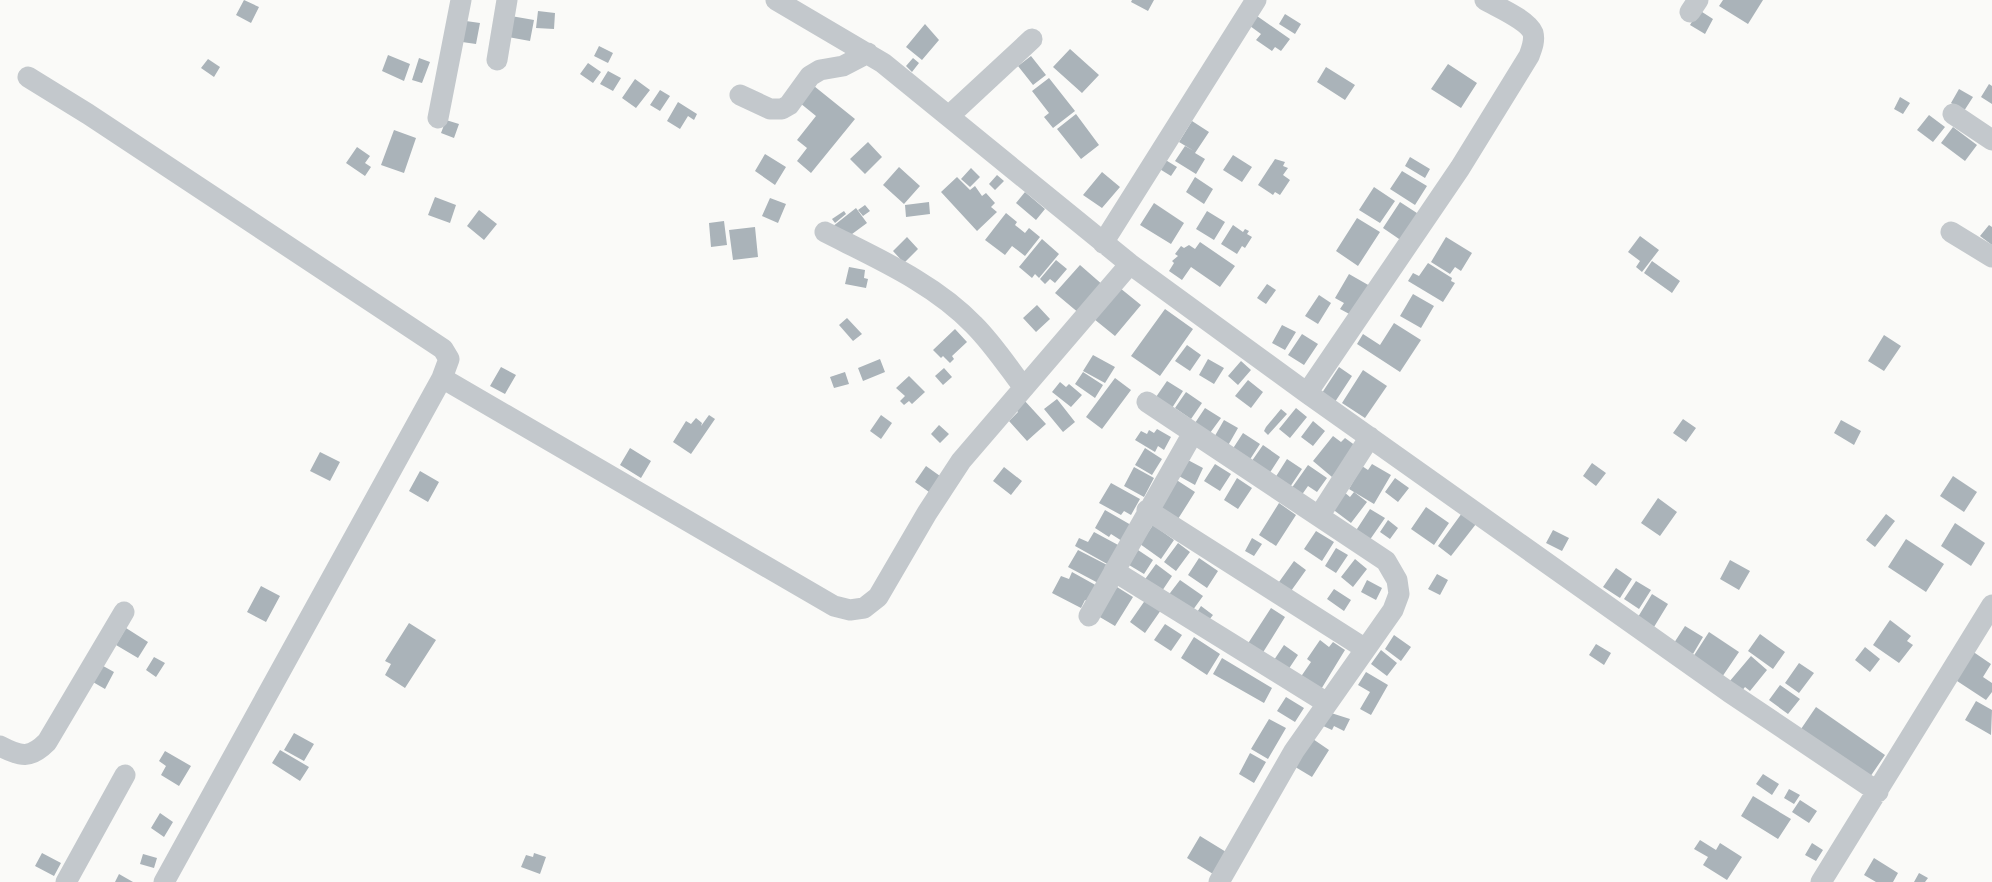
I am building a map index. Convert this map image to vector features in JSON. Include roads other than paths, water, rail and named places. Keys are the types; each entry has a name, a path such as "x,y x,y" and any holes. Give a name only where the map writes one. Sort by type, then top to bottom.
{"street":[{"path":"438,118 461,0"},
{"path":"497,60 507,0"},
{"path":"776,0 868,53 949,116 1130,264 1307,393 1729,692 1878,792"},
{"path":"1102,243 1256,0"},
{"path":"1307,393 1460,168 1530,56 1534,42 1532,32 1521,20 1485,0"},
{"path":"949,116 1032,39"},
{"path":"740,95 770,109 782,109 789,105 810,76 830,67 843,66 868,53"},
{"path":"28,77 88,114 443,349 449,359 442,378 164,882"},
{"path":"1952,114 1992,140"},
{"path":"825,232 882,261 955,306 975,325 1024,388"},
{"path":"1951,232 1992,257"},
{"path":"442,378 834,606 850,610 864,608 878,597 927,513 961,461 1130,264"},
{"path":"1147,402 1386,561 1397,580 1399,594 1393,610 1364,648 1294,751 1220,882"},
{"path":"1089,616 1147,510 1193,433"},
{"path":"1319,516 1370,437"},
{"path":"1147,510 1364,648"},
{"path":"1114,571 1327,703"},
{"path":"1821,882 1992,605"},
{"path":"0,746 14,753 28,755 38,751 47,742 124,612"},
{"path":"66,882 125,775"}]}
